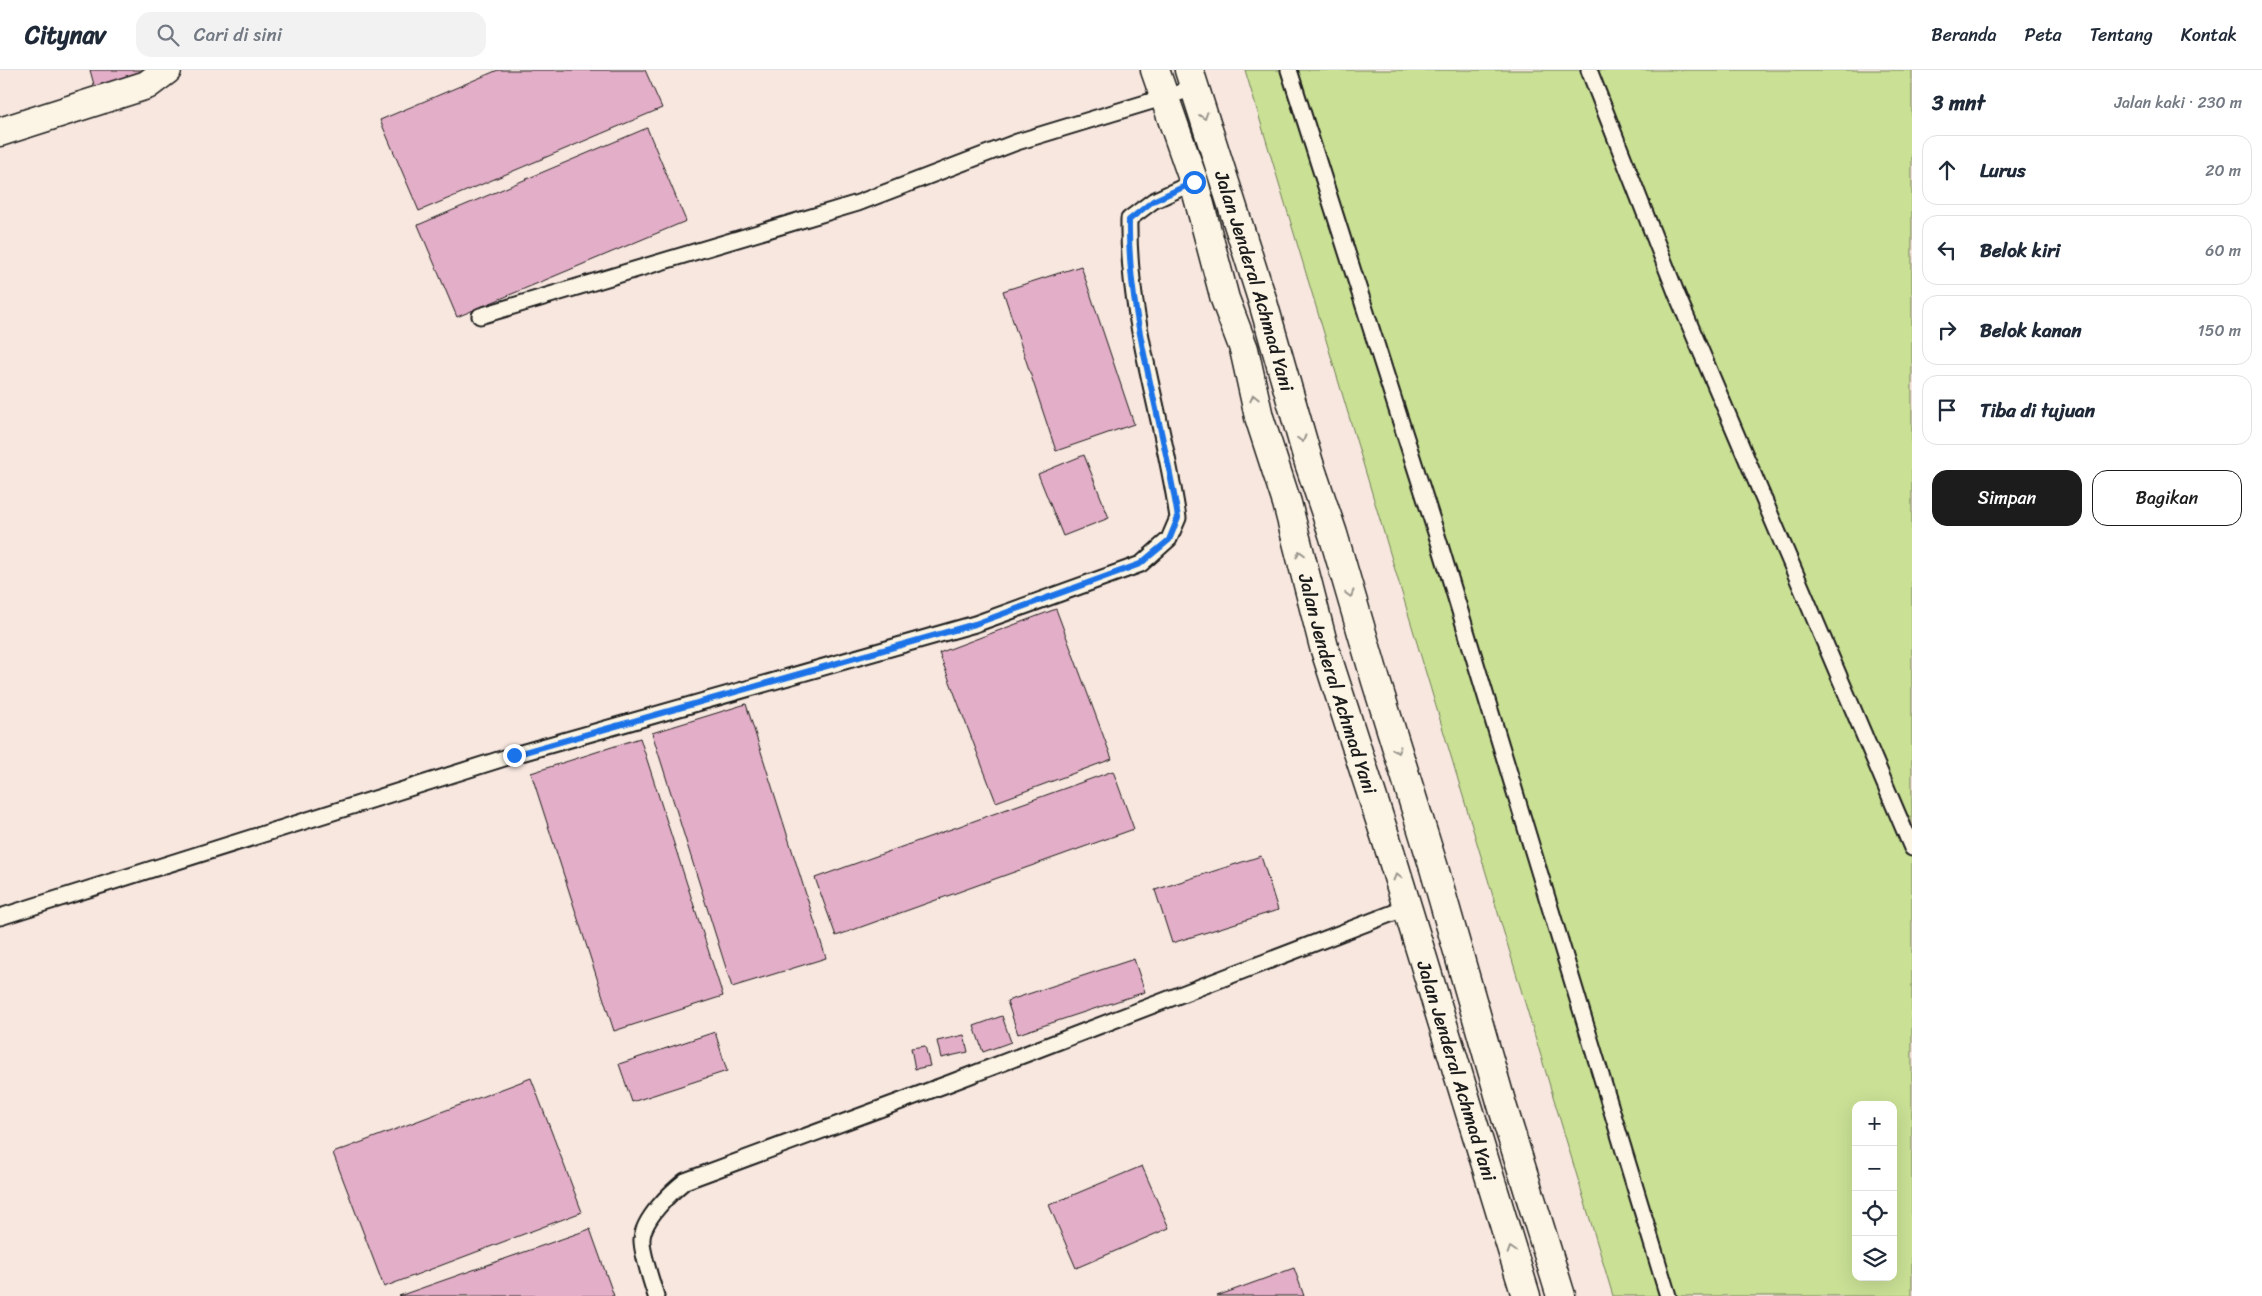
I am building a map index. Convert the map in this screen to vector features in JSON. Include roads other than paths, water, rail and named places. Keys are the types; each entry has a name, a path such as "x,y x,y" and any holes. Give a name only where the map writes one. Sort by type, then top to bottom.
{"main road":[{"path":"0,132 147,85 167,70"},
{"name":"Jalan Jenderal Achmad Yani","path":"1155,70 1162,96 1194,182 1225,299 1244,350 1259,417 1287,503 1324,647 1387,842 1526,1296"},
{"name":"Jalan Jenderal Achmad Yani","path":"1192,79 1264,308 1309,463 1333,534 1434,868 1502,1105 1561,1296"}],"lane":[{"path":"1289,70 1439,542 1668,1296"},
{"path":"1589,70 1677,295 1912,848"},
{"path":"480,316 858,202 1017,142 1162,96 1192,79"},
{"path":"0,917 514,755 975,624 1140,564 1169,540 1178,518 1140,328 1128,251 1129,220 1153,201 1194,182"},
{"path":"656,1296 642,1239 653,1214 668,1194 685,1182 950,1083 1406,908"}]}
